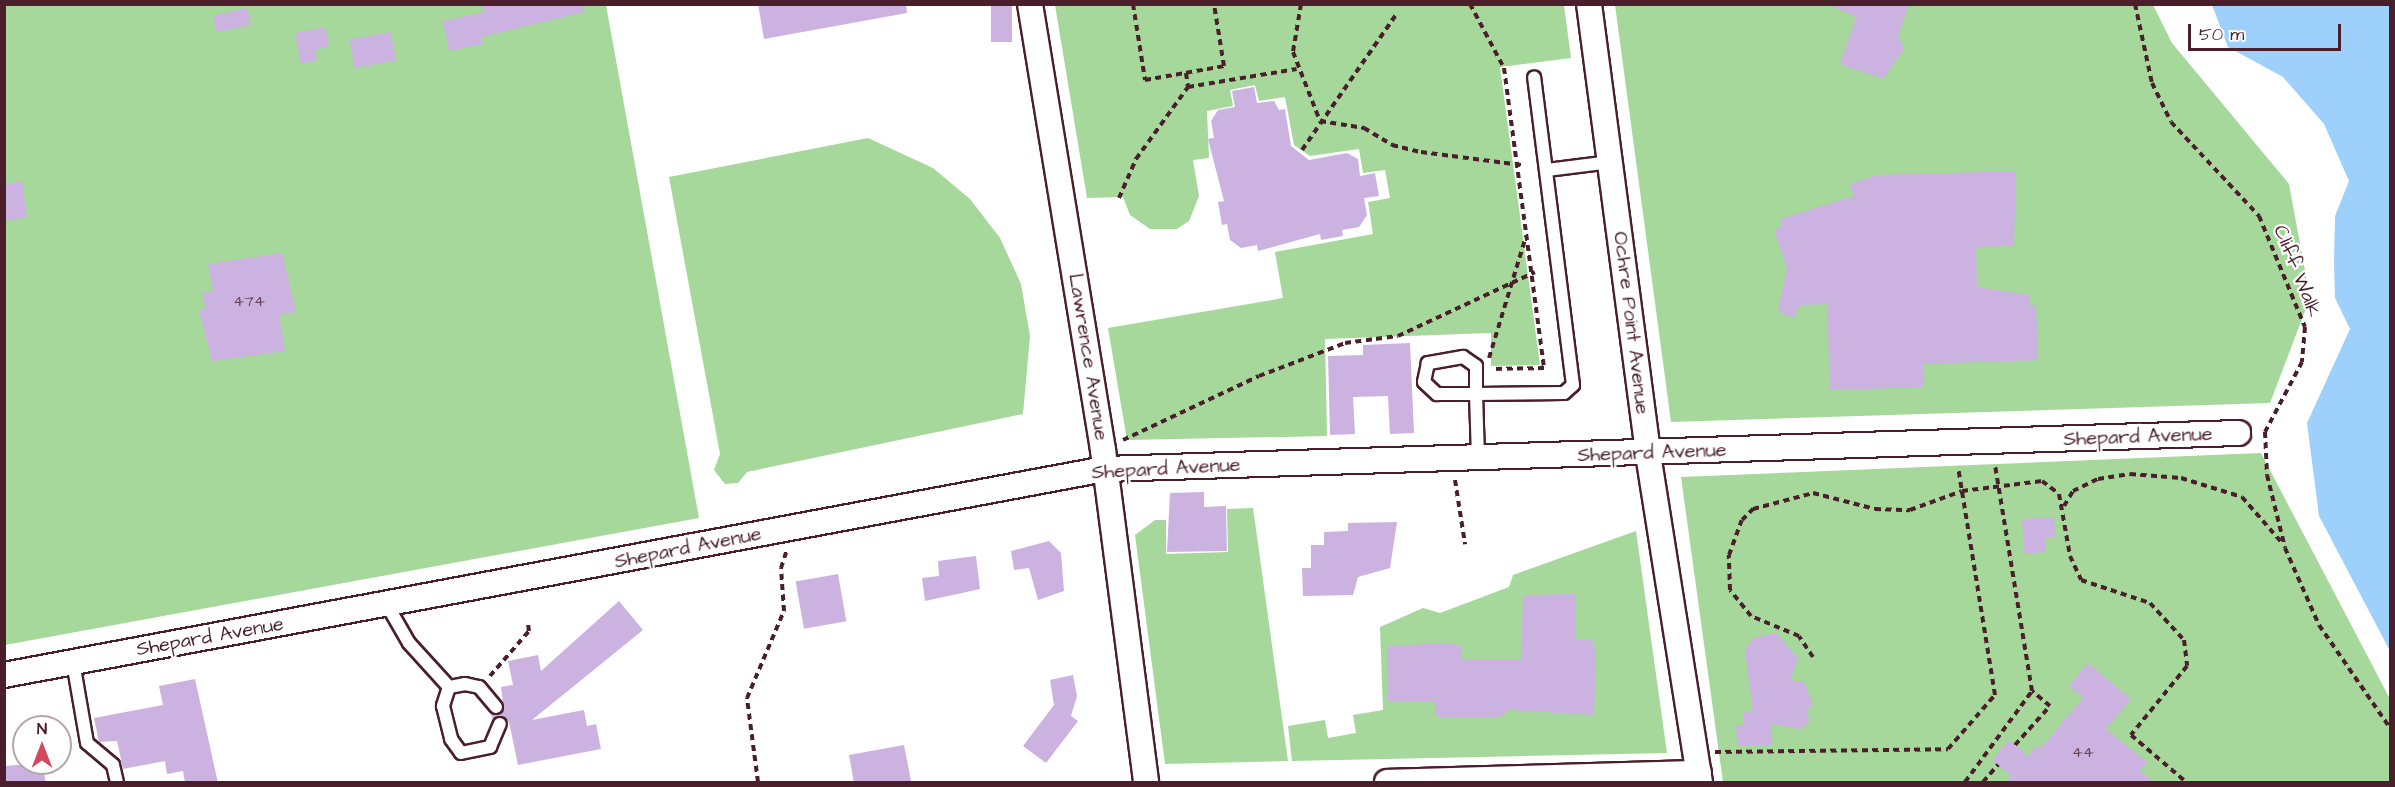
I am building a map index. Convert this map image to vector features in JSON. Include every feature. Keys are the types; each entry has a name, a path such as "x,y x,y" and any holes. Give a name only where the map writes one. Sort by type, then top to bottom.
{"street":[{"name":"Lawrence Avenue","path":"1030,4 1104,460 1146,783"},
{"name":"Ochre Point Avenue","path":"1589,4 1648,454 1698,769"},
{"name":"Shepard Avenue","path":"4,675 386,603 1104,460 1468,458 1648,454 2238,433"},
{"path":"1387,783 1698,769"}],"lane":[{"path":"1468,458 1476,394 1472,361 1444,358 1428,363 1428,390 1476,394 1564,393 1573,386 1534,77"},
{"path":"1546,170 1610,162"},
{"path":"386,603 409,642 450,687 479,687 496,707"},
{"path":"73,662 87,743 113,765 117,783"},
{"path":"450,687 443,706 445,723 461,753 478,754 490,747 500,724"}],"path":[{"path":"1132,4 1145,80 1224,66 1214,4"},
{"path":"1301,4 1294,33 1297,69 1320,121"},
{"path":"1470,4 1504,68 1534,273 1544,368 1485,370 1515,282 1527,233"},
{"name":"Cliff Walk","path":"2135,4 2152,83 2171,122 2259,216 2305,327 2302,362 2265,432 2267,475 2285,548 2329,646 2391,728"},
{"path":"1302,150 1396,15"},
{"path":"1188,87 1297,69"},
{"path":"1119,198 1136,159 1188,87 1186,73"},
{"path":"1320,121 1364,128 1392,145 1421,152 1519,165"},
{"path":"1104,460 1258,376 1345,343 1398,336 1534,273"},
{"path":"1465,544 1454,478 1468,458"},
{"path":"1995,465 2032,691 2050,706 2015,745"},
{"path":"1698,769 1948,749 1995,695 1958,467"},
{"path":"2064,510 2073,491 2098,479 2130,474 2181,477 2242,497 2285,548"},
{"path":"1813,657 1799,636 1751,616 1730,590 1729,555 1742,520 1753,509 1795,495 1828,496 1891,512 1910,510 1962,491 1998,484 2042,481 2059,494 2064,510 2070,556 2081,580 2150,603 2184,640 2187,666 2131,735 2186,783"},
{"path":"758,783 747,698 783,611 782,568 787,549"},
{"path":"479,687 529,631 528,624"},
{"path":"1965,783 2032,691"},
{"path":"1983,783 1998,765"}],"green space":[{"path":"5,5 606,5 699,518 5,645"},
{"path":"1055,5 1564,5 1571,58 1500,67 1540,365 1491,366 1491,333 1325,339 1327,436 1127,440 1108,328 1283,298 1275,252 1373,234 1368,202 1390,198 1385,170 1363,173 1359,149 1310,156 1294,145 1285,97 1259,101 1255,85 1230,90 1233,106 1207,111 1209,158 1193,160 1199,196 1189,221 1177,229 1150,229 1130,215 1123,197 1087,198"},
{"path":"1615,5 2153,5 2172,43 2289,184 2310,298 2270,403 1671,422"},
{"path":"868,138 933,168 970,199 1000,238 1021,284 1030,336 1023,414 747,472 738,483 725,484 714,470 720,454 669,177"},
{"path":"2261,453 2390,699 2390,782 1723,782 1681,477"},
{"path":"1253,508 1288,761 1165,764 1135,535 1155,520 1166,520 1166,554 1228,552 1227,509"},
{"path":"1636,531 1667,753 1292,761 1288,726 1325,720 1328,738 1356,733 1353,715 1383,710 1380,627 1423,608 1440,613 1509,587 1513,575"}],"water":[{"path":"2212,5 2390,5 2390,651 2319,516 2307,423 2350,329 2335,298 2334,262 2335,216 2349,181 2324,124 2283,77 2228,47"}],"building":[{"path":"583,4 584,12 481,37 483,44 449,51 443,21 484,12 482,6"},
{"path":"758,4 906,4 907,13 764,39"},
{"path":"991,4 1012,4 1012,42 991,42"},
{"path":"1828,4 1909,4 1898,36 1904,49 1883,79 1840,64 1856,17"},
{"path":"247,8 251,25 217,32 213,16"},
{"path":"325,27 329,46 315,50 317,60 301,64 295,33"},
{"path":"391,32 396,61 355,68 350,39"},
{"path":"1254,87 1257,103 1274,101 1279,110 1285,109 1291,146 1309,160 1347,153 1358,159 1360,176 1375,173 1379,196 1364,198 1367,215 1359,227 1342,230 1343,236 1321,240 1320,234 1258,251 1257,245 1241,248 1230,240 1227,224 1222,225 1218,202 1224,201 1208,139 1214,138 1211,121 1218,110 1235,107 1232,91"},
{"path":"2016,171 2014,246 1976,247 1977,287 2030,295 2030,305 2036,305 2038,360 1923,364 1924,387 1830,390 1827,304 1800,305 1793,318 1778,311 1787,268 1774,230 1782,226 1780,219 1854,196 1850,184 1876,175"},
{"path":"22,181 27,217 4,221 4,184"},
{"path":"282,253 296,312 279,315 285,351 212,361 199,310 205,309 203,292 213,291 208,264"},
{"path":"1410,343 1414,433 1390,434 1388,396 1353,397 1355,434 1330,435 1328,356 1363,355 1363,345"},
{"path":"1204,492 1204,507 1226,506 1227,551 1167,552 1170,493"},
{"path":"2054,517 2055,537 2045,537 2045,552 2024,554 2022,519"},
{"path":"1397,522 1390,568 1358,577 1353,595 1303,596 1302,568 1311,568 1311,545 1324,545 1324,532 1348,531 1348,523"},
{"path":"1049,541 1061,553 1064,591 1038,600 1029,568 1014,570 1011,551"},
{"path":"976,556 980,589 925,601 922,578 939,576 938,561"},
{"path":"838,574 846,621 804,629 796,581"},
{"path":"1576,594 1576,640 1592,640 1596,652 1594,715 1509,710 1498,718 1447,718 1435,716 1435,701 1388,701 1387,646 1447,643 1461,646 1461,660 1521,660 1523,595"},
{"path":"619,601 643,630 532,720 584,710 587,726 596,724 601,749 518,765 509,722 500,716 493,720 491,714 504,710 501,687 513,685 508,661 538,655 541,671"},
{"path":"1776,633 1798,658 1790,680 1804,682 1813,704 1806,711 1810,720 1801,729 1772,724 1772,745 1737,745 1736,725 1743,725 1743,712 1753,712 1745,650 1753,638"},
{"path":"2088,663 2131,699 2106,729 2147,762 2140,771 2155,783 2005,783 2011,776 1992,760 2009,740 2028,756 2036,746 2040,749 2083,698 2069,686"},
{"path":"1073,675 1077,696 1071,716 1078,721 1046,763 1023,746 1054,705 1050,680"},
{"path":"195,679 218,783 185,783 183,771 167,774 165,761 123,769 117,741 99,742 94,718 163,705 159,686"},
{"path":"904,745 911,781 854,783 849,755"},
{"path":"12,765 12,775 44,775 46,783 4,783 4,766"}]}
